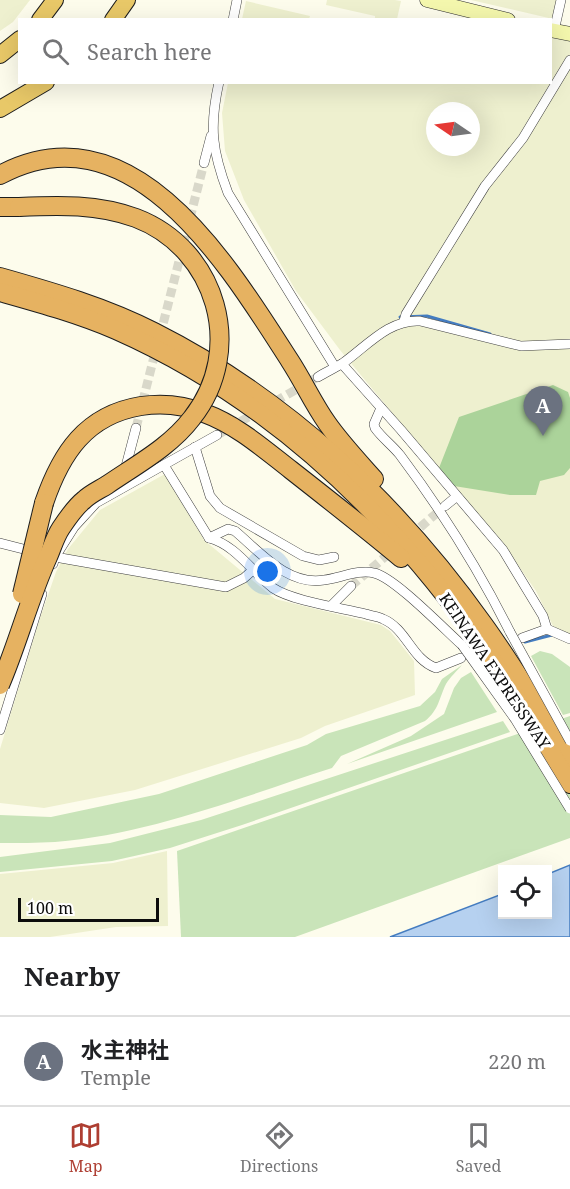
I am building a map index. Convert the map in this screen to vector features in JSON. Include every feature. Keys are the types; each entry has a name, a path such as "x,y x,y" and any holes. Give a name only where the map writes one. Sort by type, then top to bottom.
{"highway":[{"path":"42,18 55,0"},
{"path":"114,18 127,0"},
{"path":"0,56 18,41"},
{"path":"0,109 43,84"},
{"path":"0,175 30,163 50,159 88,160 122,170 156,190 182,213 237,283 290,361 327,423 415,526 449,578"},
{"path":"0,207 75,205 113,211 138,219 162,232 189,256 209,287 219,318 220,341 215,372 205,399 192,418 153,454 83,500 60,530 32,592 11,658 0,683"},
{"name":"KEINAWA EXPRESSWAY","path":"0,277 147,345 221,386 315,458 405,548 469,640 531,708 570,759"},
{"name":"KEINAWA EXPRESSWAY","path":"0,292 88,303 154,331 227,373 259,395 324,447 408,530 449,578 485,626 570,784"},
{"path":"0,683 51,481 70,448 89,428 106,416 125,409 152,405 191,408 217,418 243,433 403,560 469,640"}],"main road":[{"path":"427,0 500,18"},
{"path":"552,30 570,34"}],"street":[{"path":"233,18 237,0"},
{"path":"552,30 561,0"},
{"path":"404,321 406,314 485,186 523,138 570,60"},
{"path":"219,84 212,112 216,164 228,193 339,365 381,408 503,550 543,616 547,629"},
{"path":"204,163 213,129"},
{"path":"318,377 339,365 389,328 404,321 420,321 521,346 570,344"},
{"path":"381,408 374,424 375,428 398,453 449,525 491,595 570,741"},
{"path":"120,490 136,428"},
{"path":"0,730 55,557 74,527 96,504 217,435"},
{"path":"195,447 210,496 220,508 303,556 319,560 334,557"},
{"path":"165,465 209,538 221,541 274,589 294,597 383,618 398,628 414,653 428,665 436,668 461,657"},
{"path":"445,506 456,497"},
{"path":"209,538 228,529 235,531 274,564 294,577 309,582 374,572 392,581 469,640 570,809"},
{"path":"0,543 55,557 226,587 244,578 254,569"},
{"path":"331,606 351,586"},
{"path":"522,638 547,629 570,639"}],"green space":[{"path":"0,0 30,0 13,22 0,31"},
{"path":"327,0 401,1 397,18 375,18 375,16 326,5"},
{"path":"471,0 558,0 553,19"},
{"path":"246,1 310,16 309,18 242,18"},
{"path":"552,36 570,40 570,636 553,626 536,591 513,558 340,350 296,291 244,200 225,151 222,113 228,84 552,84"},
{"path":"553,385 568,392 570,398 570,468 564,475 540,481 536,495 510,495 454,486 439,468 459,417"},
{"path":"165,474 204,540 275,599 381,625 390,631 414,661 415,695 325,726 301,738 135,790 44,808 0,803 0,749 56,572 68,549 100,510"},
{"path":"540,651 552,654 570,667 570,713 563,715 531,656"},
{"path":"462,665 448,681 436,708 425,721 341,756 332,768 195,813 126,831 55,842 0,843 0,815 51,817 159,794 307,745 326,734 420,706 435,692 442,679"},
{"path":"471,672 497,712 347,764 411,736 444,714 454,688 461,678"},
{"path":"570,716 570,838 295,937 181,937 177,851"},
{"path":"503,721 510,732 170,848 112,861 0,872 0,857 110,843 201,820"},
{"path":"167,851 168,926 116,927 50,937 0,937 0,874 113,863"}],"water":[{"path":"570,865 570,937 390,937 498,896 498,919 552,919 552,872"}],"waterway":[{"path":"400,317 427,316 490,334"},
{"path":"525,642 552,635"}],"tunnel":[{"path":"160,336 204,163"},
{"path":"136,428 156,349"},
{"path":"217,435 318,377"},
{"path":"410,536 445,506"},
{"path":"351,586 393,550"}],"place":[{"name":"水主神社","path":"543,436"}]}
